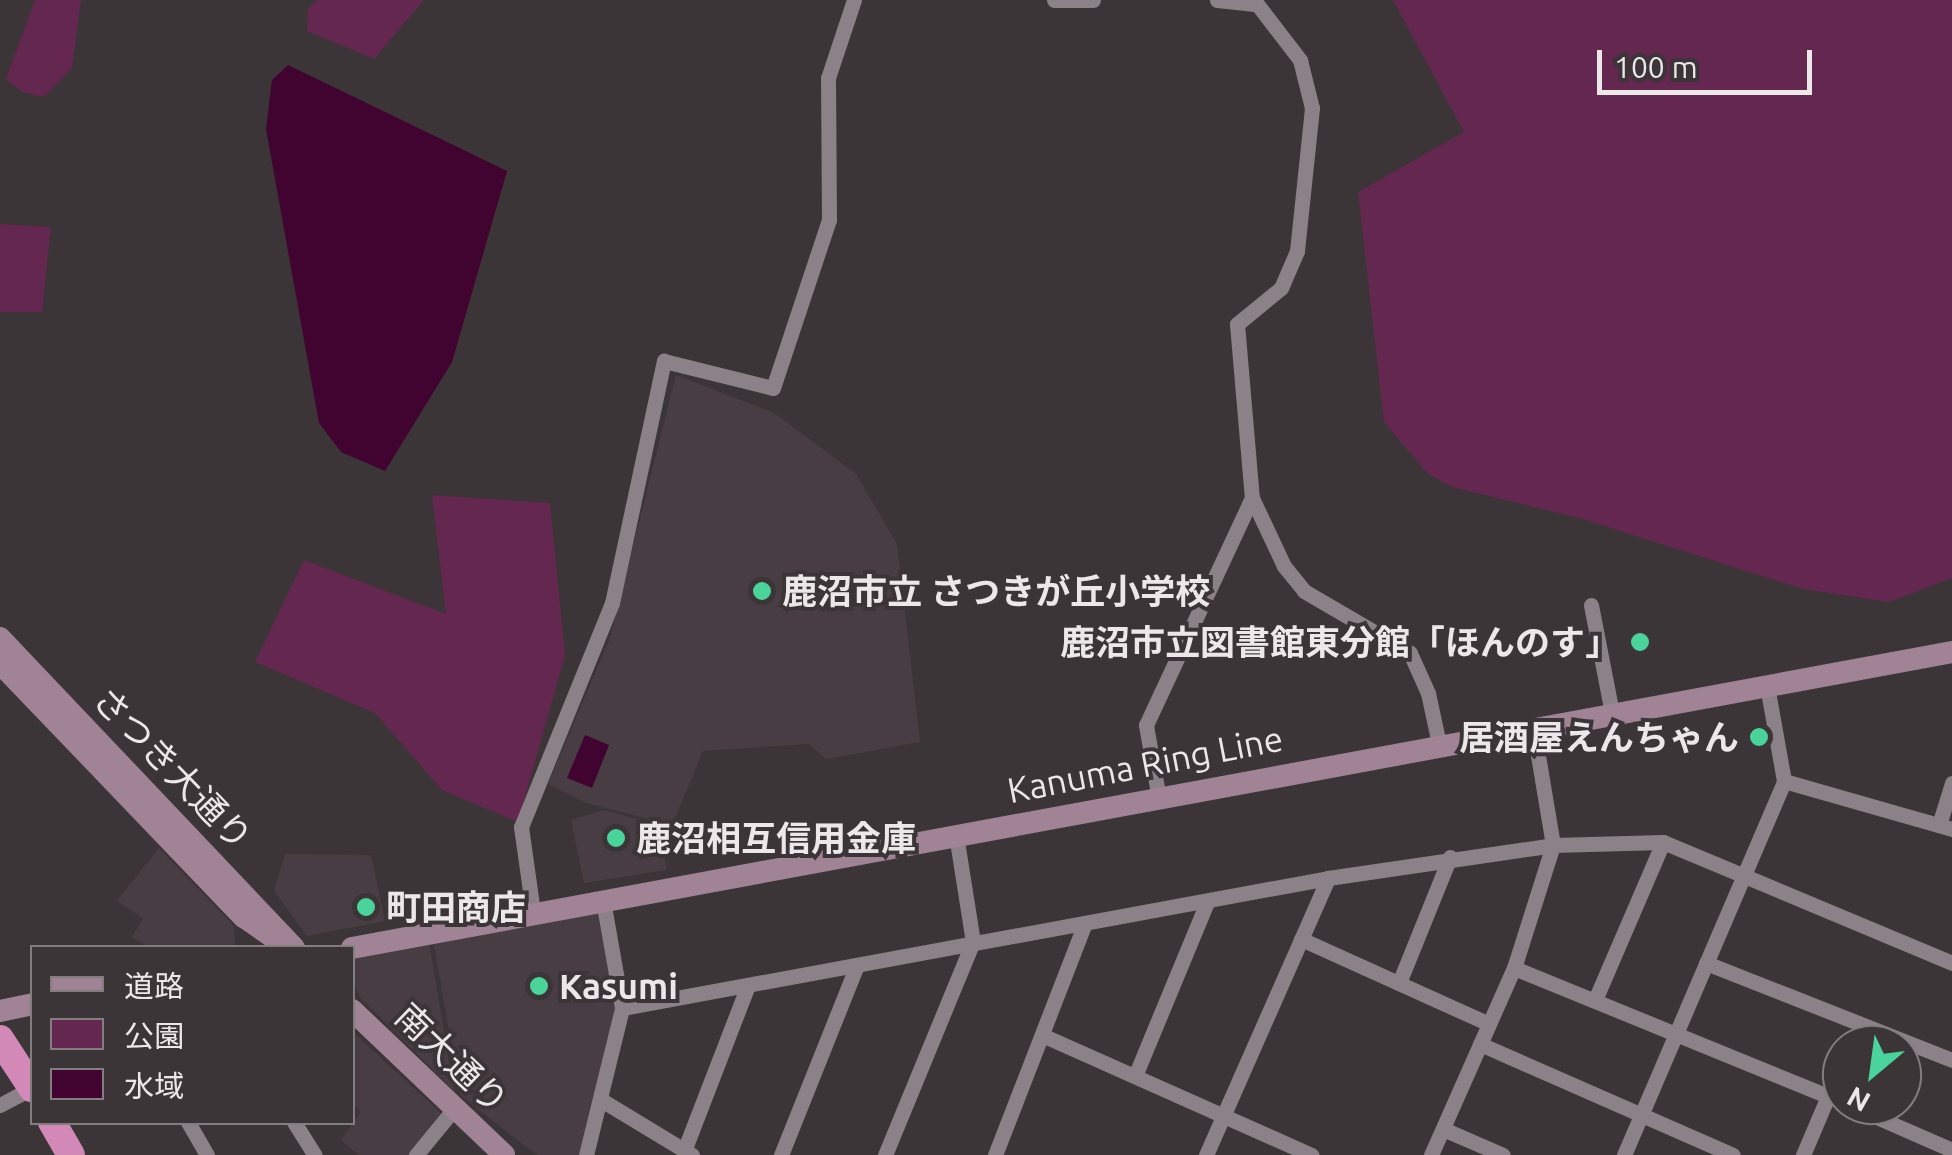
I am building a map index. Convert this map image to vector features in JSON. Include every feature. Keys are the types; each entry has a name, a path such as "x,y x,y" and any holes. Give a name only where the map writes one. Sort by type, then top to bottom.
{"highway":[{"path":"0,1040 30,1085"},
{"path":"54,1125 71,1155"}],"main road":[{"name":"さつき大通り","path":"0,638 288,945"},
{"name":"Kanuma Ring Line","path":"355,947 1533,726 1952,652"},
{"name":"さつき大通り","path":"0,663 244,917 286,945"},
{"path":"0,1010 30,1004"},
{"name":"南大通り","path":"355,1013 504,1155"}],"street":[{"path":"533,912 521,827 612,604 664,361 773,388 829,220 828,78 854,0"},
{"path":"1054,0 1093,0"},
{"path":"1218,0 1254,2 1300,60 1312,108 1296,251 1280,288 1237,324 1252,498 1284,566 1304,591 1410,652 1428,693 1439,744"},
{"path":"1159,799 1146,725 1252,498"},
{"path":"1591,605 1612,712"},
{"path":"1624,1155 1784,782 1767,686"},
{"path":"1431,1155 1514,968 1553,845 1533,726"},
{"path":"1784,782 1945,827 1952,783"},
{"path":"887,1155 974,942 956,835"},
{"path":"1594,1000 1663,842"},
{"path":"622,1008 1328,878 1450,857 1553,845 1663,842 1745,873 1952,964"},
{"path":"1398,984 1450,857"},
{"path":"1206,1155 1328,878"},
{"path":"586,1155 603,1101 622,1008 603,900"},
{"path":"1135,1076 1207,902"},
{"path":"994,1155 1085,923"},
{"path":"1301,940 1489,1024"},
{"path":"1706,962 1952,1060"},
{"path":"780,1155 857,966"},
{"path":"1514,968 1822,1094"},
{"path":"603,1101 688,1153 748,985"},
{"path":"1042,1034 1310,1155"},
{"path":"1480,1044 1733,1155"},
{"path":"0,1106 30,1089"},
{"path":"416,1155 453,1110"},
{"path":"189,1125 200,1152"},
{"path":"296,1125 315,1155"},
{"path":"1803,1155 1824,1125"},
{"path":"1895,1125 1952,1150"},
{"path":"1443,1129 1503,1155"}],"shaded area":[{"name":"鹿沼市立 さつきが丘小学校","path":"676,375 774,413 856,474 897,544 920,742 826,759 809,744 703,751 672,825 586,803 548,784 610,638"},
{"path":"604,810 658,825 667,870 584,883 571,820"},
{"path":"159,848 234,926 235,945 145,945 132,937 143,918 117,901"},
{"path":"285,854 371,855 385,921 307,936 274,891"},
{"path":"600,909 615,1009 593,1115 579,1155 537,1155 460,1095 433,939"},
{"path":"429,941 454,1091 360,997 355,985 355,957"},
{"path":"355,1034 443,1115 413,1155 359,1155 341,1140 361,1112 355,1106"}],"green space":[{"path":"35,0 81,0 72,68 44,97 22,92 6,79"},
{"path":"317,0 424,0 374,59 307,31 308,9"},
{"path":"1393,0 1952,0 1952,578 1889,602 1803,589 1579,518 1452,487 1428,474 1384,422 1358,192 1464,132"},
{"path":"0,224 51,227 42,312 0,312"},
{"path":"432,495 550,503 565,655 518,822 442,790 375,713 255,662 304,560 446,614"}],"water":[{"path":"288,65 507,171 452,362 385,471 341,452 319,423 266,129 272,80"},
{"path":"585,735 609,745 592,788 567,778"}],"place":[{"name":"鹿沼市立 さつきが丘小学校","path":"762,591"},
{"name":"鹿沼市立図書館東分館「ほんのす」","path":"1640,642"},
{"name":"居酒屋えんちゃん","path":"1759,737"},
{"name":"鹿沼相互信用金庫","path":"616,838"},
{"name":"町田商店","path":"366,907"},
{"name":"Kasumi","path":"539,986"}]}
